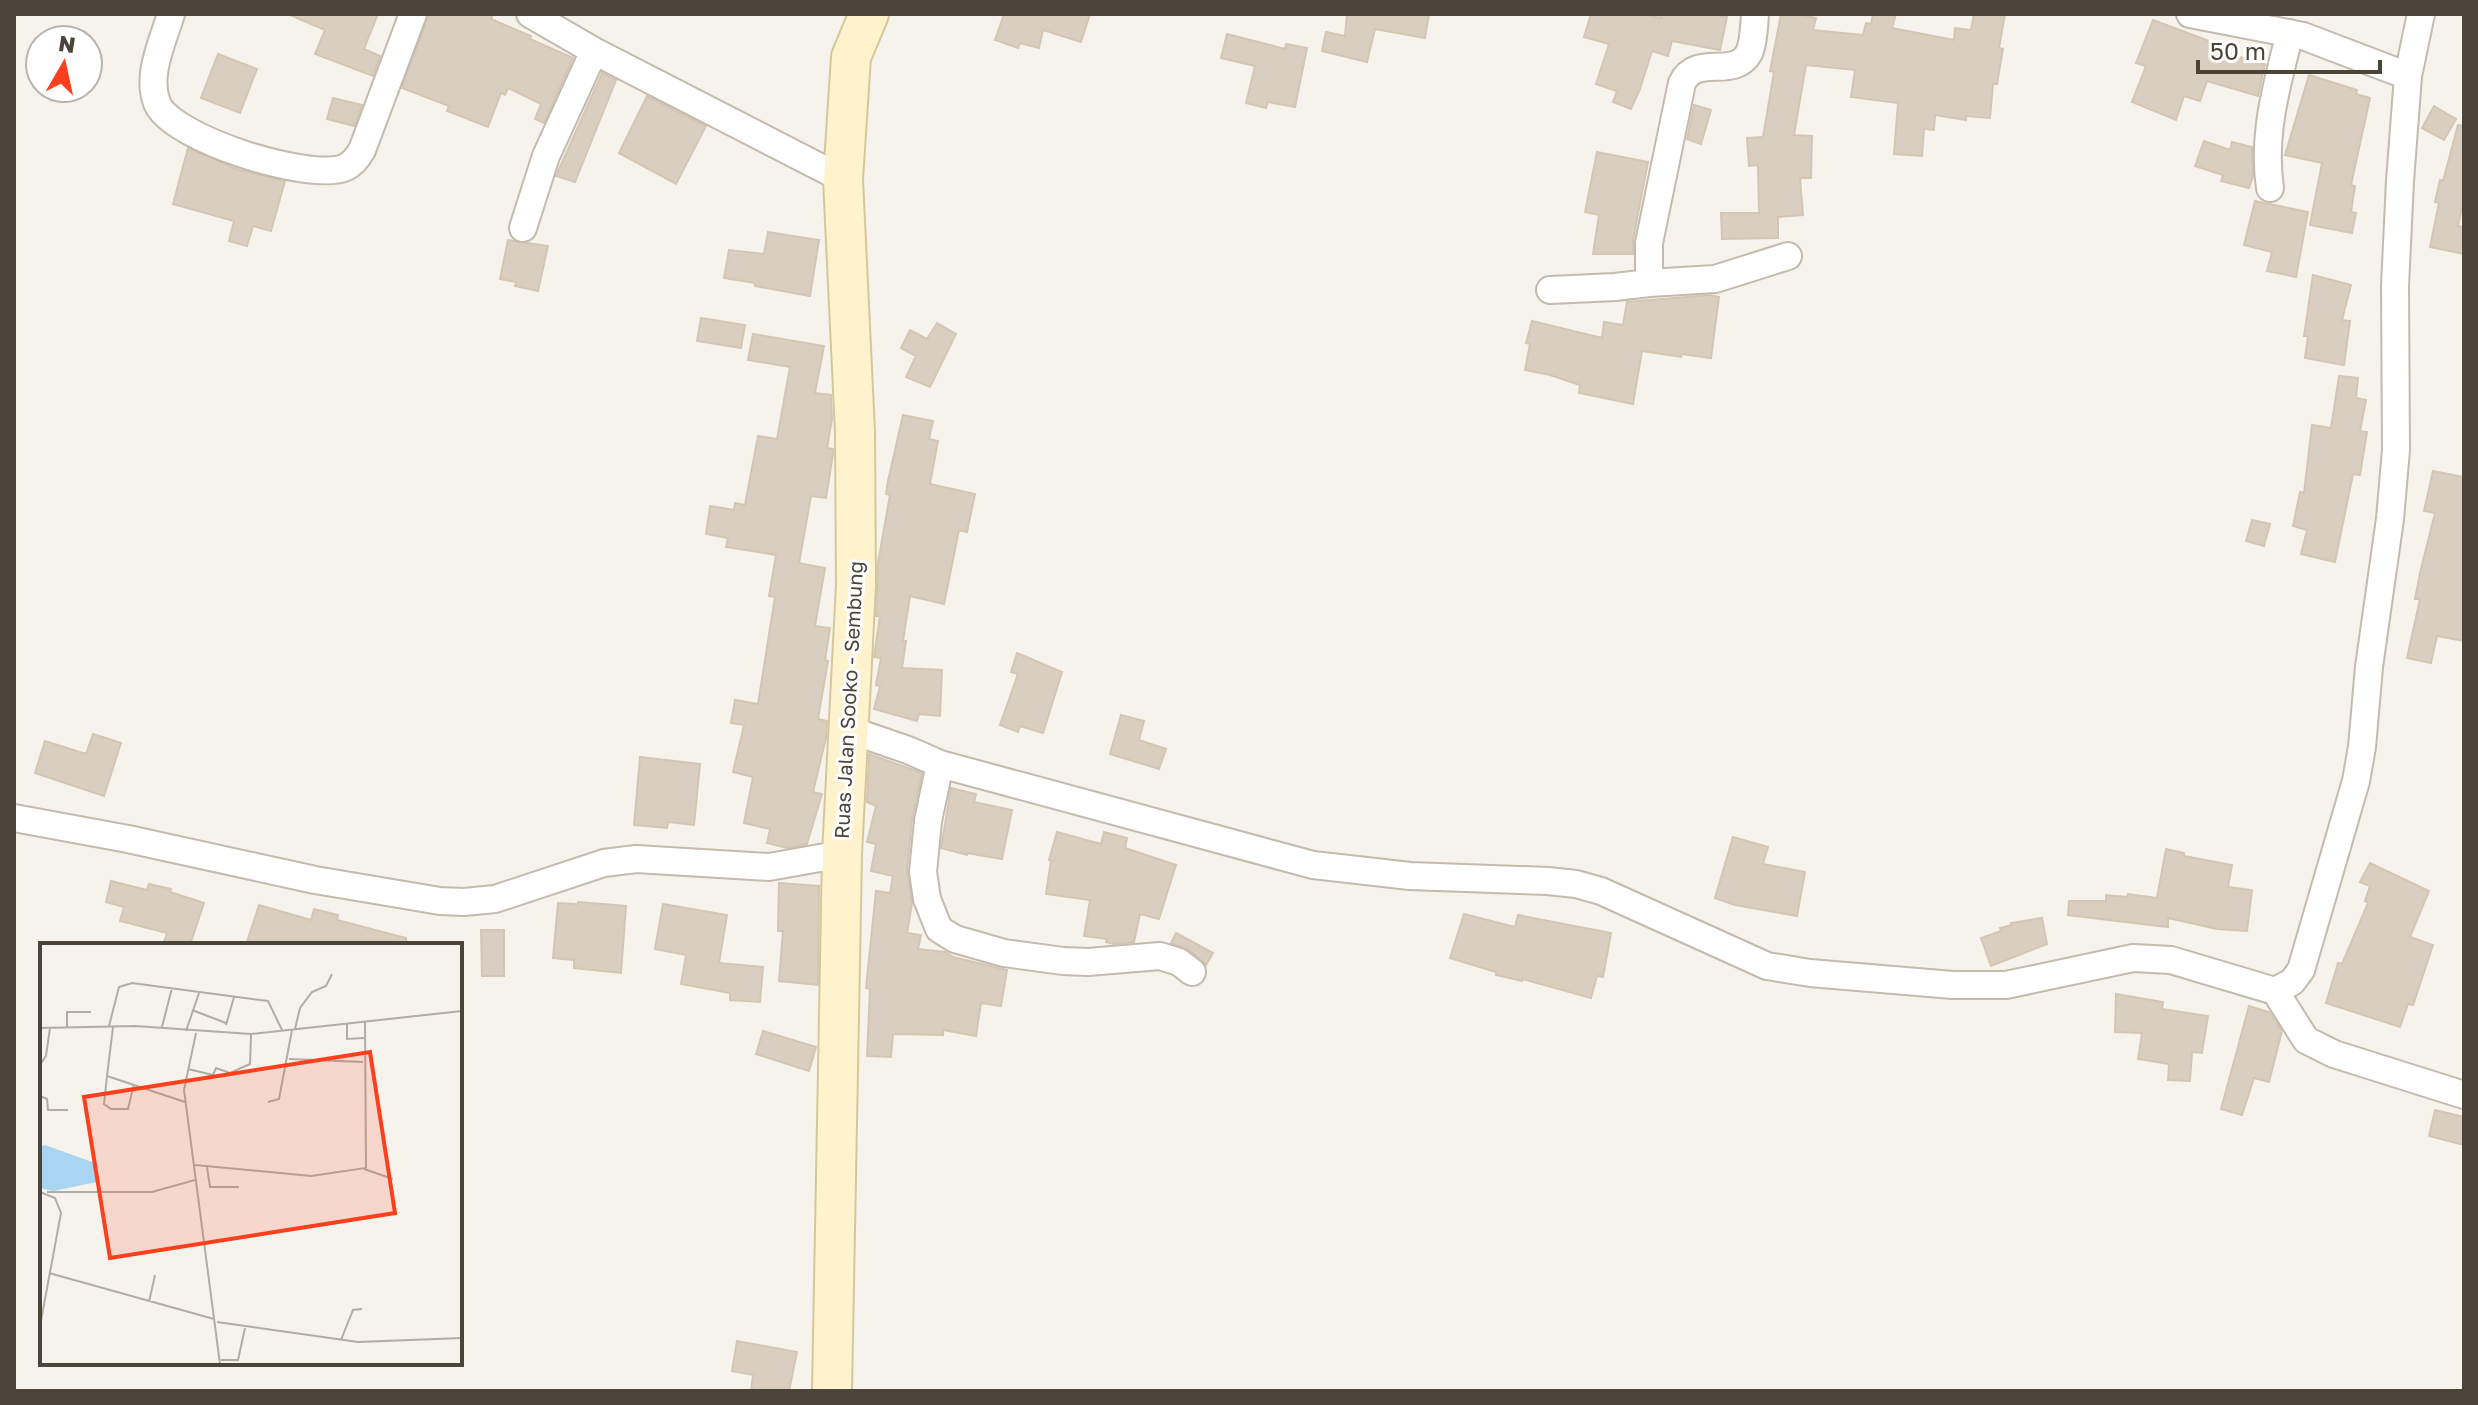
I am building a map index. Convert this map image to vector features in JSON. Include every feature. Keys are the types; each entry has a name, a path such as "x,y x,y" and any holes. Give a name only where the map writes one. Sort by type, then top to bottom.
{"main road":[{"name":"Ruas Jalan Sooko - Sembung","path":"832,1391 842,854 856,585 855,432 843,179 851,57 869,14"}],"street":[{"path":"171,14 154,71 153,85 161,111 172,122 211,144 268,161 322,170 345,168 355,161 362,150 413,14"},
{"path":"530,14 594,51 843,179"},
{"path":"1649,283 1649,243 1682,83 1695,68 1734,66 1747,57 1751,49 1755,14"},
{"path":"2190,14 2316,40 2408,76"},
{"path":"2275,991 2292,982 2301,970 2356,781 2362,747 2396,450 2395,286 2408,76 2421,14"},
{"path":"2270,188 2270,116 2290,33"},
{"path":"523,228 546,156 594,51"},
{"path":"1550,290 1715,279 1788,256"},
{"path":"847,729 940,764 1313,865 1410,876 1576,884 1601,891 1767,966 1795,971 1953,985 2006,985 2133,958 2171,960 2275,991 2301,1035 2315,1046 2464,1095"},
{"path":"940,764 928,821 923,872 927,899 939,929 955,939 1004,953 1088,962 1160,956 1179,962 1192,972"},
{"path":"14,818 128,839 315,880 440,901 495,899 615,861 636,859 769,867 842,854"}],"building":[{"path":"288,14 378,14 364,49 380,56 373,76 315,54 325,30"},
{"path":"429,14 493,14 491,19 573,58 544,123 535,119 541,104 508,88 505,95 501,93 488,127 447,111 449,106 402,88"},
{"path":"1004,14 1090,14 1081,42 1043,30 1039,48 1020,43 1018,48 995,40"},
{"path":"1347,14 1429,14 1425,38 1375,29 1367,62 1322,51 1326,32 1345,36"},
{"path":"1591,14 1644,14 1660,18 1661,14 1708,14 1727,17 1720,50 1672,41 1668,56 1652,51 1631,109 1613,102 1617,91 1596,84 1609,44 1584,37"},
{"path":"1781,14 1816,18 1813,30 1863,35 1866,23 1871,24 1873,14 1896,14 1892,28 1954,40 1955,28 1971,30 1974,14 2005,14 1999,48 2003,49 1997,84 1993,84 1990,118 1966,116 1966,120 1935,115 1934,130 1924,129 1922,156 1894,154 1898,103 1851,97 1855,70 1806,65 1794,135 1812,136 1811,178 1800,178 1803,215 1778,217 1778,238 1722,239 1721,213 1759,213 1758,165 1749,166 1747,138 1763,137 1774,72 1770,71"},
{"path":"2153,20 2212,42 2210,49 2265,64 2258,96 2207,81 2200,101 2184,96 2176,120 2132,102 2146,66 2136,63"},
{"path":"1227,34 1285,49 1286,44 1307,48 1295,107 1268,102 1266,108 1246,103 1255,66 1221,58"},
{"path":"218,54 257,69 240,113 201,98"},
{"path":"602,73 616,80 575,182 556,176"},
{"path":"2309,75 2357,90 2356,94 2370,98 2351,185 2355,186 2351,212 2356,213 2352,233 2310,225 2322,163 2285,155"},
{"path":"647,96 706,126 676,184 619,153"},
{"path":"333,98 362,105 354,126 327,119"},
{"path":"1694,105 1711,110 1701,144 1687,139"},
{"path":"2434,106 2456,119 2444,140 2422,128"},
{"path":"2458,125 2464,126 2464,197 2458,226 2464,227 2464,254 2430,247 2439,203 2435,202 2440,180 2443,181"},
{"path":"2204,141 2230,150 2232,142 2252,147 2253,176 2249,188 2221,181 2223,175 2195,166"},
{"path":"188,148 239,170 285,181 271,231 253,226 247,246 229,241 234,221 173,204"},
{"path":"1597,152 1648,162 1633,254 1593,254 1599,215 1585,212"},
{"path":"2255,201 2308,212 2296,277 2267,271 2272,252 2244,245"},
{"path":"768,232 819,240 810,296 724,278 729,250 764,254"},
{"path":"508,240 548,246 538,291 500,279"},
{"path":"2313,275 2351,285 2342,320 2350,321 2344,365 2305,358 2308,336 2304,336"},
{"path":"1710,295 1719,297 1711,358 1642,351 1633,404 1579,393 1580,385 1525,370 1530,344 1526,343 1532,321 1602,338 1604,322 1623,325 1627,302"},
{"path":"701,318 745,325 741,348 697,341"},
{"path":"937,323 956,334 930,387 906,377 916,356 901,348 910,330 927,339"},
{"path":"753,334 824,346 815,393 831,395 832,419 827,448 833,449 833,454 826,498 811,496 799,563 825,568 815,626 830,628 818,719 827,721 826,738 813,792 822,794 807,844 787,848 767,843 770,829 744,823 753,777 733,772 744,725 731,723 735,700 758,704 775,597 769,596 776,555 726,547 728,538 706,534 710,506 734,510 735,503 745,505 758,436 777,439 790,367 748,360"},
{"path":"2339,376 2358,378 2356,398 2366,400 2360,431 2367,432 2360,475 2353,474 2335,562 2301,554 2307,530 2293,526 2300,492 2304,493 2312,425 2331,428"},
{"path":"903,415 933,421 929,439 938,441 930,484 975,494 967,532 959,530 944,604 910,596 902,668 942,670 940,716 919,714 917,721 874,709 880,686 876,685 881,658 874,657 880,616 876,616 878,563 890,495 886,494 888,481"},
{"path":"2433,471 2464,477 2464,641 2437,636 2431,663 2407,658 2420,599 2415,599 2420,573 2435,513 2424,511"},
{"path":"2252,520 2270,524 2264,546 2246,541"},
{"path":"1017,653 1062,672 1043,733 1020,726 1018,732 1000,725 1018,674 1011,672"},
{"path":"1121,715 1144,721 1139,740 1166,749 1159,769 1110,754"},
{"path":"93,734 121,743 104,796 35,773 45,741 86,754"},
{"path":"869,754 922,773 912,819 907,870 912,903 907,933 921,935 918,949 945,952 953,957 1007,970 1001,1006 981,1003 976,1036 943,1030 943,1035 893,1034 891,1057 867,1056 870,989 866,988 876,891 890,893 893,876 871,871 876,844 867,842 876,806 867,802"},
{"path":"640,757 700,764 694,825 668,822 667,828 634,825"},
{"path":"951,788 976,794 974,802 1012,810 1002,859 941,848"},
{"path":"1057,832 1101,844 1104,832 1127,838 1125,848 1176,865 1159,919 1140,914 1134,942 1114,944 1106,942 1107,939 1084,936 1090,900 1046,894 1049,860"},
{"path":"1733,837 1768,847 1763,864 1805,872 1797,916 1735,905 1715,898"},
{"path":"2166,849 2184,853 2184,856 2232,865 2228,887 2252,890 2247,931 2217,929 2168,918 2168,927 2068,915 2069,901 2106,901 2106,895 2127,897 2128,894 2157,898"},
{"path":"2370,863 2429,891 2410,937 2433,945 2413,1005 2408,1004 2400,1027 2326,1003 2338,963 2342,964 2368,903 2365,901 2370,886 2360,882"},
{"path":"111,881 147,890 149,884 171,889 170,892 204,903 191,943 164,943 167,933 120,921 124,907 106,902"},
{"path":"779,883 819,886 818,985 779,981 783,931 778,931"},
{"path":"558,903 626,906 621,973 574,968 574,960 553,958"},
{"path":"663,904 727,915 719,963 763,967 760,1002 730,1000 730,993 681,984 686,955 655,949"},
{"path":"259,905 311,920 314,909 338,915 337,920 406,938 406,943 247,943"},
{"path":"1464,914 1515,927 1518,915 1611,933 1603,977 1597,976 1591,998 1496,975 1496,972 1450,958"},
{"path":"2042,918 2047,944 1991,966 1981,938 2001,931 2000,928 2011,923"},
{"path":"481,930 504,930 504,976 482,976"},
{"path":"1176,933 1213,953 1206,965 1188,949 1171,943"},
{"path":"2116,994 2163,1002 2162,1009 2208,1016 2202,1053 2192,1052 2190,1081 2168,1080 2169,1064 2138,1059 2142,1033 2115,1032"},
{"path":"2249,1006 2269,1012 2282,1031 2269,1082 2254,1078 2242,1115 2221,1109"},
{"path":"763,1031 816,1047 809,1071 756,1054"},
{"path":"2435,1110 2464,1117 2464,1145 2429,1136"},
{"path":"737,1341 797,1352 789,1391 751,1391 753,1375 732,1371"}]}
